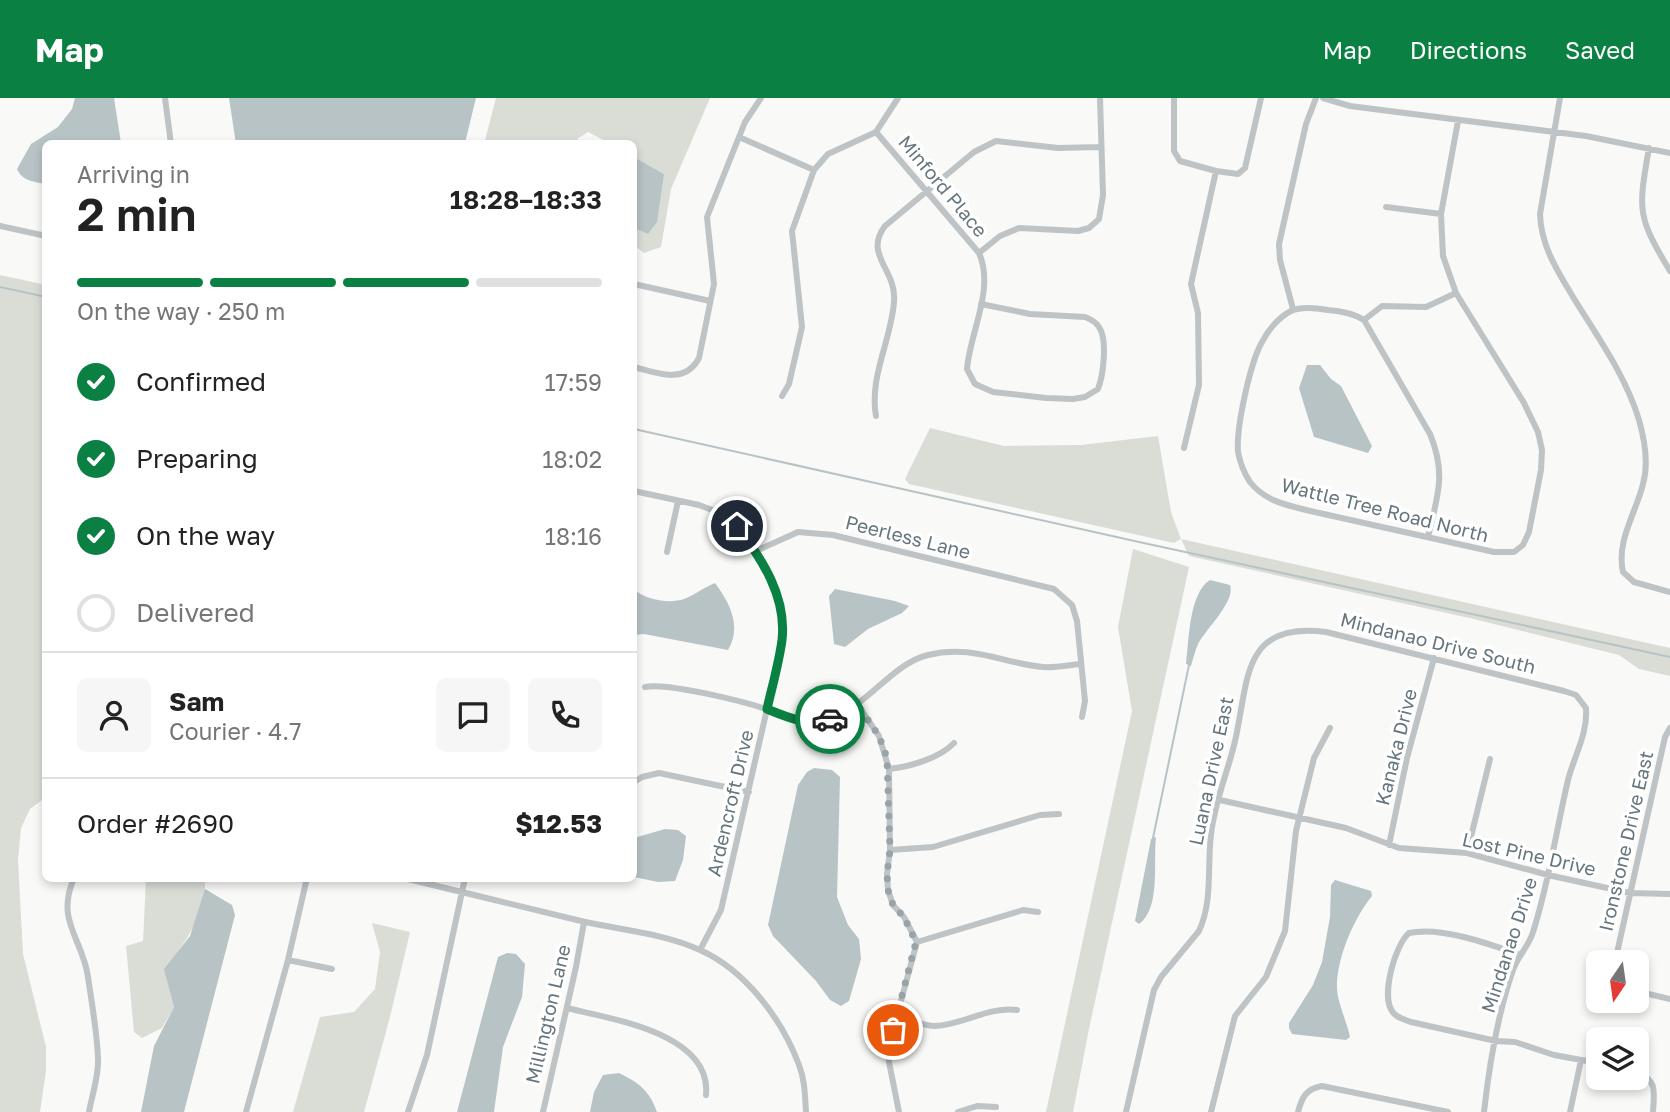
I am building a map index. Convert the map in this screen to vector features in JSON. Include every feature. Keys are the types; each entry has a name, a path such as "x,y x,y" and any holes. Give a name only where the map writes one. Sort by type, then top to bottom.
{"street":[{"path":"165,98 170,140"},
{"path":"637,368 675,376 693,368 699,358 714,284 708,217 739,137 751,111 761,98"},
{"path":"782,396 789,384 802,327 792,231 814,170 828,154 876,132 898,98"},
{"path":"979,253 1000,236 1019,228 1078,231 1096,223 1102,213 1100,98"},
{"path":"1174,98 1174,151 1181,161 1216,172 1238,174 1245,168 1261,98"},
{"path":"1316,98 1306,124 1279,244 1280,260 1293,309 1323,309 1355,315 1364,320 1430,434 1438,453 1441,473 1428,537"},
{"path":"1323,98 1350,106 1554,131 1670,153"},
{"path":"1560,98 1541,214 1541,231 1545,246 1631,398 1645,445 1645,473 1623,546 1623,572 1634,582 1670,592"},
{"path":"1364,320 1382,306 1426,307 1457,293 1443,256 1441,214 1458,121"},
{"name":"Minford Place","path":"876,132 979,253 985,270 981,304 973,331 967,369 975,384 993,392 1059,398 1085,397 1098,389 1103,354 1099,327 1085,317 1030,314 981,304"},
{"path":"739,137 814,170"},
{"path":"876,416 873,396 894,302 890,274 877,253 879,234 885,226 974,152 996,141 1058,148 1100,147"},
{"path":"1649,148 1642,192 1643,220 1649,236 1670,271"},
{"path":"1184,448 1199,385 1198,313 1191,284 1216,172"},
{"path":"1386,207 1441,214"},
{"path":"0,226 42,235"},
{"path":"637,285 710,301"},
{"name":"Wattle Tree Road North","path":"1293,309 1283,316 1263,339 1253,365 1238,441 1246,475 1258,490 1277,502 1507,554 1523,545 1529,532 1541,470 1542,450 1538,432 1511,381 1457,293"},
{"name":"Ardencroft Drive","path":"637,492 707,507 729,516 756,551 779,597 782,640 749,792 721,910 700,950"},
{"path":"667,552 678,501"},
{"name":"Peerless Lane","path":"756,551 798,533 833,534 1054,589 1072,605 1077,621 1080,664"},
{"name":"Mindanao Drive South","path":"1276,637 1293,630 1326,632 1564,691 1576,695 1586,708"},
{"name":"Luana Drive East","path":"1126,1112 1154,990 1203,923 1209,888 1211,830 1235,741 1248,673 1259,651 1276,637"},
{"path":"645,687 667,686 767,709 801,722 818,723 857,704 915,661 949,650 978,653 1044,667 1080,664 1085,701 1082,717"},
{"name":"Kanaka Drive","path":"1389,845 1407,758 1434,658"},
{"path":"857,704 879,736 888,769 888,890 893,905 904,917 916,942 889,1045 899,1112"},
{"name":"Mindanao Drive","path":"1485,1112 1496,1041 1509,983 1520,955 1532,936 1567,784 1584,732 1586,708"},
{"path":"1211,1112 1236,1016 1266,978 1285,931 1292,851 1299,818 1314,758 1330,728"},
{"name":"Ironstone Drive East","path":"1618,950 1665,737 1670,728"},
{"path":"888,769 899,768 946,751 954,743"},
{"path":"1467,853 1490,759"},
{"path":"637,780 659,773 749,792"},
{"name":"Lost Pine Drive","path":"1220,800 1346,828 1389,845 1412,850 1467,853 1630,893 1670,894"},
{"path":"890,850 933,847 1040,815 1059,814"},
{"path":"73,882 67,913 72,935 88,974 99,1060 89,1112"},
{"path":"246,1112 288,960 306,882"},
{"path":"421,882 670,940 700,950 738,976 755,992 776,1021 799,1065 805,1087 806,1112"},
{"path":"408,1112 427,1055 464,882"},
{"path":"916,942 1023,910 1038,912"},
{"name":"Millington Lane","path":"543,1112 584,922"},
{"path":"1520,955 1433,932 1409,933 1399,943 1387,993 1390,1008 1399,1018 1496,1041 1515,1042 1554,1055 1586,1061"},
{"path":"288,960 332,969"},
{"path":"1649,995 1670,999"},
{"path":"567,1008 637,1025 657,1032 673,1042 696,1062 707,1080 706,1095"},
{"path":"897,1016 937,1026 1004,1008 1017,1010"},
{"path":"1570,1112 1581,1060"},
{"path":"1649,1078 1654,1092 1654,1112"},
{"path":"1298,1112 1303,1096 1314,1087 1333,1087 1448,1112"},
{"path":"958,1112 977,1106 996,1107"}],"shaded area":[{"path":"75,98 114,98 121,140 42,140 42,184 25,178 17,169 31,144 58,127 72,109"},
{"path":"229,98 476,98 466,140 235,140"},
{"path":"496,98 710,98 671,189 661,247 644,253 637,247 637,229 664,174 637,159 637,140 603,140 588,132 579,140 485,140"},
{"path":"637,159 664,174 657,222 648,234 637,229"},
{"path":"0,275 42,284 42,800 30,809 21,828 18,860 23,954 46,1047 46,1071 40,1112 0,1112"},
{"path":"1307,365 1320,365 1331,379 1341,386 1372,446 1368,453 1314,437 1299,388"},
{"path":"930,428 1004,446 1081,445 1158,436 1171,512 1181,539 1174,543 909,484 905,479"},
{"path":"1181,539 1670,648 1670,676 1639,669 1619,655 1474,619 1189,556"},
{"path":"1133,549 1189,567 1073,1112 1046,1112 1132,711 1118,627"},
{"path":"1210,580 1230,585 1231,592 1225,607 1198,644 1191,666 1186,664 1191,618 1198,595"},
{"path":"715,583 729,607 734,624 728,650 637,635 637,591 658,600 671,601 688,597"},
{"path":"835,589 909,606 902,613 868,629 845,647 834,644 829,596"},
{"path":"814,768 832,770 840,777 837,897 848,925 859,939 861,959 849,1001 841,1006 830,1000 816,981 773,936 768,925 798,785 807,772"},
{"path":"665,829 678,830 686,836 683,860 675,881 658,882 637,878 637,837"},
{"path":"1156,837 1155,884 1151,907 1139,924 1135,921 1151,839"},
{"path":"1335,880 1371,891 1372,896 1353,927 1337,977 1339,1001 1350,1037 1346,1040 1292,1034 1289,1028 1289,1023 1313,985 1322,962 1330,917 1331,885"},
{"path":"146,882 205,882 202,904 193,927 165,969 174,1007 162,1028 142,1038 134,1032 126,946 143,941"},
{"path":"205,889 232,905 235,915 184,1112 141,1112 154,1046 174,1007 164,969 190,936"},
{"path":"372,923 410,932 364,1112 293,1112 320,1017 354,1012 375,989 380,952"},
{"path":"507,953 516,954 525,964 522,997 503,1047 494,1112 457,1112 498,957"},
{"path":"619,1073 642,1088 651,1098 657,1112 590,1112 594,1092 603,1075"}],"waterway":[{"path":"0,287 42,296"},
{"path":"637,430 1670,657"},
{"path":"1153,838 1189,665"}],"way so far":[{"path":"830,719 857,704 879,736 887,758 890,850 888,890 893,905 904,917 916,942 893,1030"}],"route":[{"path":"737,526 756,551 779,597 782,640 767,709 801,722 818,723 830,719"}]}
